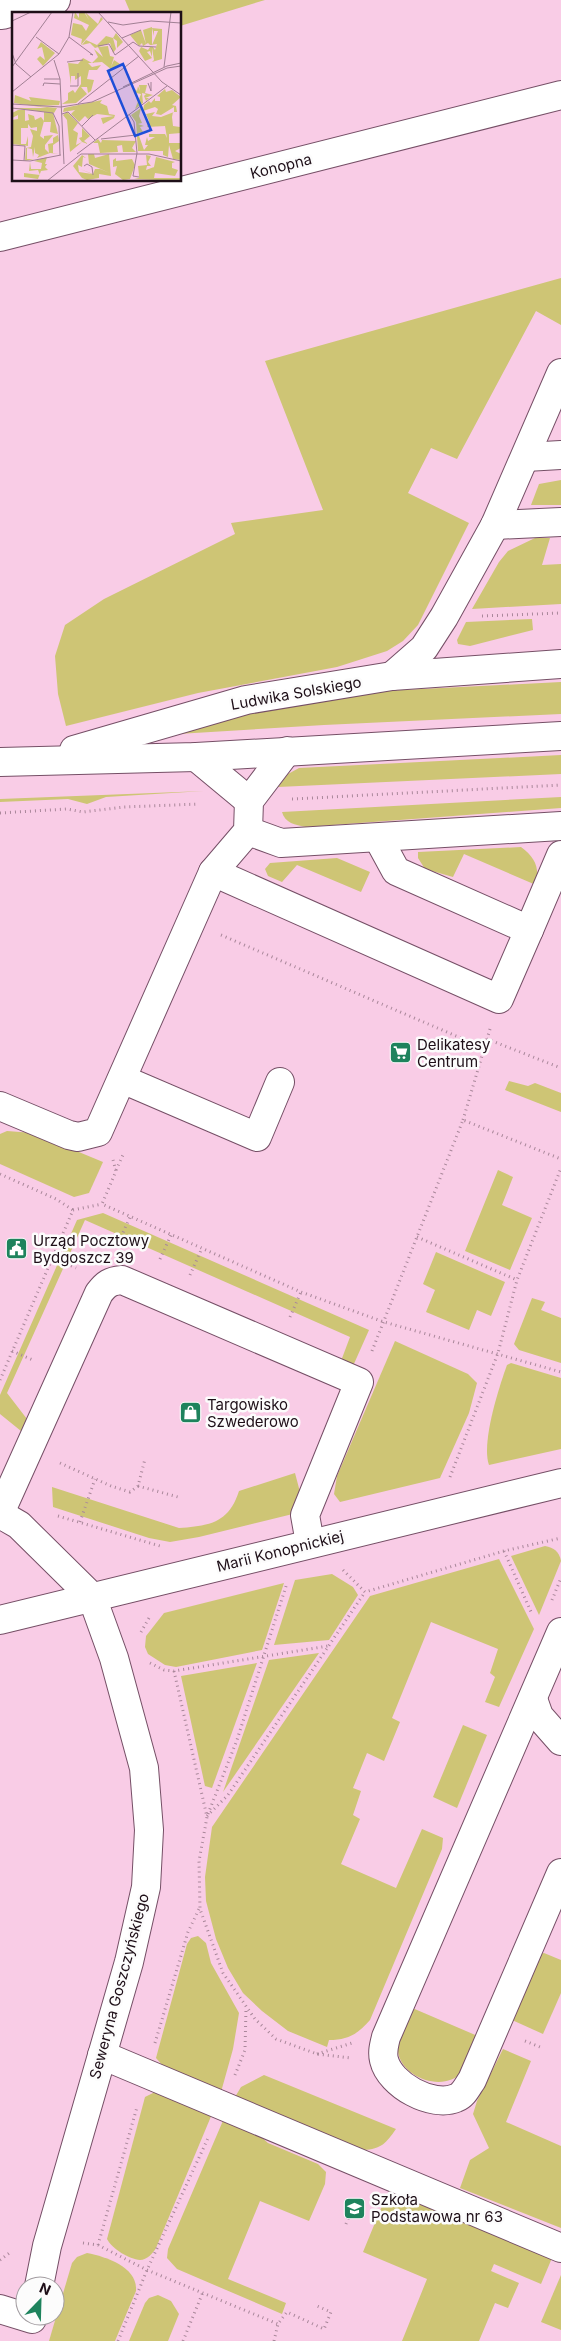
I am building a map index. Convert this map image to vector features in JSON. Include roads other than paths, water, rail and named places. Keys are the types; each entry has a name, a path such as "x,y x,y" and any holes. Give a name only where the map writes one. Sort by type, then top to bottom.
{"street":[{"path":"13,12 56,0"},
{"path":"0,7 2,15 12,12"},
{"name":"Konopna","path":"0,237 561,95"},
{"path":"392,676 424,648 444,617 495,525 561,373"},
{"path":"526,456 561,455"},
{"path":"495,525 561,522"},
{"name":"Ludwika Solskiego","path":"38,760 246,700 392,676 561,664"},
{"name":"Ludwika Solskiego","path":"0,762 196,757 561,736"},
{"path":"0,1106 69,1136 89,1135 98,1132 213,872 248,831 249,801 287,751"},
{"path":"196,757 249,801"},
{"path":"248,831 281,843 561,826"},
{"path":"378,838 396,871 529,930"},
{"path":"213,872 499,999 561,855"},
{"path":"122,1079 257,1137 280,1082"},
{"path":"92,1597 19,1525 0,1514 99,1293 105,1285 113,1281 122,1280 359,1382 305,1515 310,1543"},
{"name":"Marii Konopnickiej","path":"0,1620 561,1482"},
{"name":"Seweryna Goszczyńskiego","path":"41,2276 47,2246 129,1962 146,1886 149,1830 144,1768 126,1655 92,1597"},
{"path":"556,1643 386,2037 382,2049 384,2060 394,2079 417,2094 444,2099 456,2098 462,2094 472,2080 561,1873"},
{"path":"533,1699 539,1716 561,1741"},
{"path":"102,2055 561,2248"},
{"path":"0,2309 15,2317"}],"place":[{"name":"Delikatesy Centrum","path":"401,1053"},
{"name":"Urząd Pocztowy Bydgoszcz 39","path":"17,1249"},
{"name":"Targowisko Szwederowo","path":"191,1413"},
{"name":"Szkoła Podstawowa nr 63","path":"355,2208"}]}
